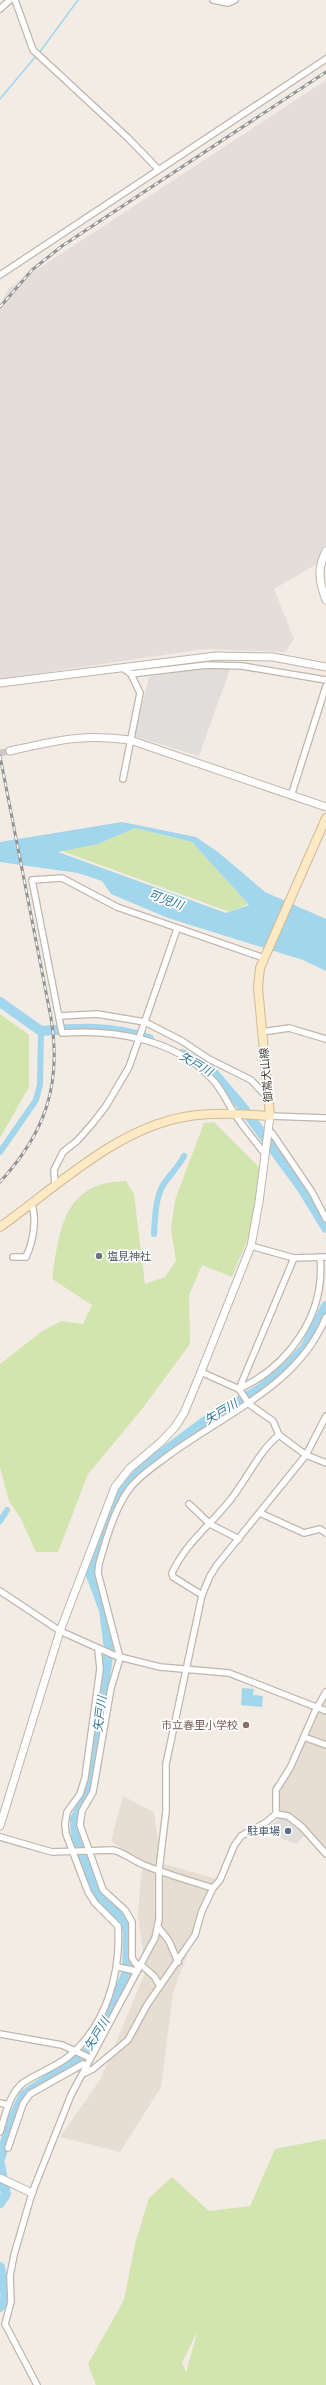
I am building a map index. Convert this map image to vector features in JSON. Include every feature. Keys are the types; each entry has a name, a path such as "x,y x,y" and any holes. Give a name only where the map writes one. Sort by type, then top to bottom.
{"main road":[{"name":"御嵩犬山線","path":"0,1227 108,1149 160,1124 184,1117 235,1115 270,1116 258,980 264,956 326,818"}],"street":[{"path":"0,9 10,0"},
{"path":"16,0 33,50 128,138 158,169"},
{"path":"213,0 228,3 235,0"},
{"path":"0,275 326,59"},
{"path":"326,551 320,568 320,583 326,600"},
{"path":"0,683 216,656 273,657 326,667"},
{"path":"131,674 208,665 242,666 326,680"},
{"path":"123,668 131,674 140,693 123,779"},
{"path":"292,793 326,686"},
{"path":"10,751 81,736 111,737 130,740 292,793 326,807"},
{"path":"264,956 176,929 117,907 62,878 32,880 62,1033 78,1031 107,1032 140,1039 171,1051 204,1071 214,1081 235,1115 265,1154"},
{"path":"55,1188 54,1170 63,1152 77,1141 106,1106 129,1067 140,1039 176,929"},
{"path":"59,1016 97,1014 144,1024 182,1041 209,1059 251,1080 268,1098"},
{"path":"262,1032 289,1028 326,1039"},
{"path":"0,1826 60,1631 115,1487 129,1469 161,1442 184,1413 251,1246 270,1116 326,1118"},
{"path":"268,1132 272,1133 294,1165 326,1219"},
{"path":"13,1257 26,1257 28,1252 33,1230 34,1212 32,1205"},
{"path":"239,1390 288,1354 299,1339 311,1319 317,1303 323,1257 294,1258 251,1246"},
{"path":"239,1390 294,1258"},
{"path":"160,1986 154,1976 138,1967 132,1958 132,1922 125,1910 103,1890 80,1825 82,1811 94,1792 111,1688 118,1657 98,1573 103,1550 123,1497 131,1487 154,1466 209,1427 249,1404 305,1356 326,1317"},
{"path":"201,1372 239,1390 249,1404 273,1421 279,1436 306,1455 326,1463"},
{"path":"37,2385 2,2325 11,2302 10,2276 14,2255 32,2192 71,2095 84,2073 90,2058 138,1967 155,1938 158,1927 159,1870 166,1811 166,1764 185,1669 202,1595 210,1576 306,1455 326,1416"},
{"path":"202,1595 173,1578 172,1573 183,1550 210,1524 241,1486 271,1442 279,1436"},
{"path":"189,1504 210,1524 239,1539"},
{"path":"260,1513 304,1533 320,1529 326,1533"},
{"path":"0,1591 60,1631 118,1657 145,1665 229,1673 316,1709 326,1711"},
{"path":"0,2132 8,2105 23,2083 65,2059 89,2036 107,2001 118,1967 118,1926 95,1903 89,1892 72,1851 65,1824 67,1812 80,1794 84,1778 100,1669 98,1649"},
{"path":"276,1814 276,1790 290,1768 316,1709 326,1692"},
{"path":"304,1737 326,1745"},
{"path":"84,2073 93,2069 128,2040 147,2005 178,1962 194,1935 202,1911 213,1888 220,1880 234,1846 241,1836 265,1823 276,1814 288,1816 302,1827 326,1854"},
{"path":"0,1836 52,1852 113,1850 122,1852 133,1861 213,1888"},
{"path":"158,1927 169,1941 178,1962"},
{"path":"118,1967 138,1967"},
{"path":"0,2034 21,2039 62,2045 90,2058"},
{"path":"8,2148 22,2104 30,2094 84,2064 87,2066"},
{"path":"0,2103 8,2105"},
{"path":"0,2178 32,2192"}],"shaded area":[{"path":"326,80 326,551 317,564 274,589 294,639 285,652 205,649 0,679 0,304 9,288"},
{"path":"207,667 230,669 199,756 134,736 149,677"},
{"path":"326,1694 326,1853 302,1827 276,1814 276,1790"},
{"path":"123,1796 154,1812 161,1863 220,1880 213,1888 173,1992 161,2087 120,2152 60,2137 100,2080 146,1971 138,1915 141,1874 145,1866 111,1841"},
{"name":"駐車場","path":"282,1816 296,1822 305,1834 297,1844 282,1839 269,1827"}],"green space":[{"path":"135,828 192,842 248,904 230,912 59,850 98,844"},
{"path":"0,1014 29,1035 29,1087 0,1138"},
{"path":"214,1122 260,1168 251,1231 232,1277 202,1265 189,1295 190,1344 142,1409 88,1474 58,1552 36,1552 20,1517 9,1501 0,1467 0,1364 41,1332 61,1321 83,1324 92,1305 52,1279 62,1226 68,1212 77,1199 89,1190 105,1183 126,1181 134,1194 145,1284 165,1277 176,1261 171,1230 175,1200 204,1123"},
{"path":"326,2139 326,2385 96,2385 88,2364 124,2300 135,2244 149,2198 172,2177 209,2211 250,2206 275,2149","holes":["198,2330 186,2372 182,2363"]}],"water":[{"name":"可児川","path":"122,822 196,837 218,852 265,892 326,919 326,971 303,960 168,918 111,894 102,881 78,873 0,862 0,842","holes":["135,828 192,842 249,905 226,913 58,852 98,844"]},
{"path":"242,1688 254,1689 253,1695 263,1696 262,1707 241,1705"}],"waterway":[{"path":"39,53 78,0"},
{"path":"0,99 36,56"},
{"name":"矢戸川","path":"0,1002 41,1031 69,1029 109,1030 149,1039"},
{"path":"0,1152 36,1100 40,1085 41,1031"},
{"name":"矢戸川","path":"182,1054 211,1070 241,1105 301,1187 326,1228"},
{"path":"154,1234 156,1210 160,1192 164,1183 184,1156"},
{"name":"矢戸川","path":"0,2159 12,2120 24,2095 89,2051 106,2022 127,1972 128,1932 124,1919 100,1898 76,1841 75,1819 90,1790 109,1649 104,1610 89,1570 103,1541 116,1500 126,1486 149,1463 204,1422 260,1389 288,1366 305,1348 326,1306"},
{"path":"0,1521 7,1510"},
{"name":"矢戸川","path":"0,2165 6,2194 0,2203"},
{"name":"矢戸川","path":"0,2267 6,2297 0,2307"}],"tunnel":[{"path":"0,753 10,751"}],"railway":[{"path":"0,307 32,270 62,246 326,72"},
{"path":"0,756 51,1018 54,1042 52,1086 39,1126 16,1164 0,1182"}],"place":[{"name":"塩見神社","path":"99,1256"},
{"name":"市立春里小学校","path":"246,1725"},
{"name":"駐車場","path":"288,1831"}]}
